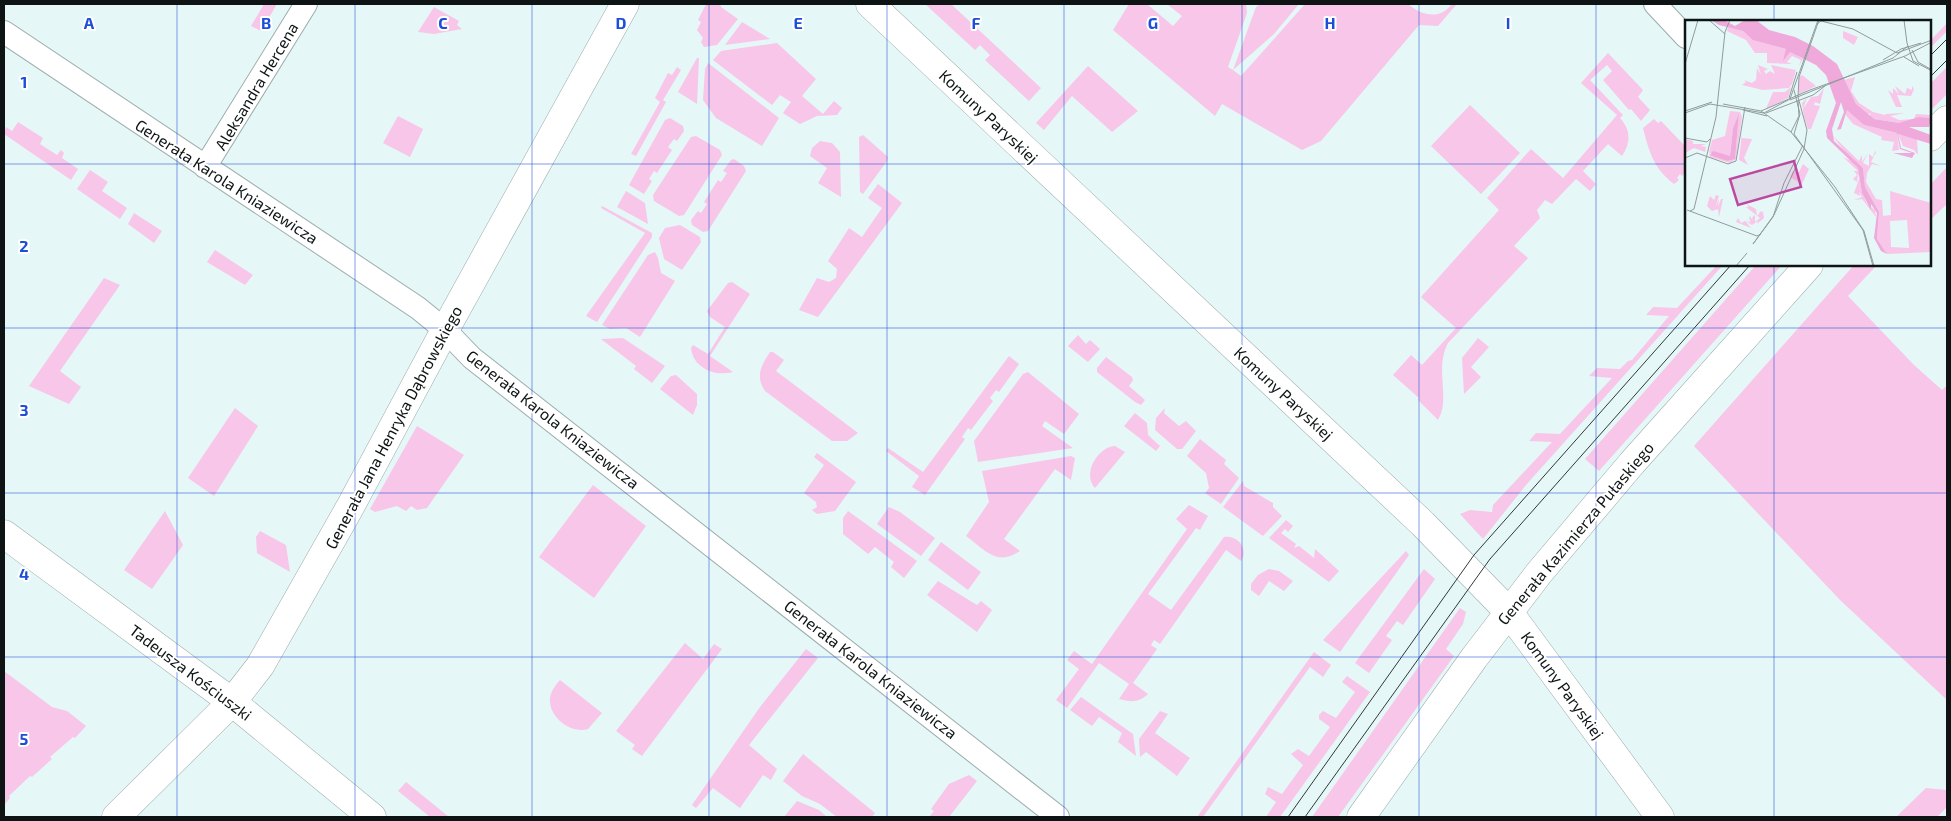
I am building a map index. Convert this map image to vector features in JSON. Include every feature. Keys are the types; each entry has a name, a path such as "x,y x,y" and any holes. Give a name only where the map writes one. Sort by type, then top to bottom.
{"street":[{"name":"Aleksandra Hercena","path":"205,167 306,4"},
{"name":"Generała Jana Henryka Dąbrowskiego","path":"116,817 232,702 264,660 349,509 445,330 625,4"},
{"name":"Komuny Paryskiej","path":"870,4 1386,489 1508,611 1660,817"},
{"path":"1655,4 1685,36"},
{"name":"Generała Karola Kniaziewicza","path":"4,32 418,308 445,330 472,358 1058,817"},
{"path":"1931,136 1947,120"},
{"name":"Generała Kazimierza Pułaskiego","path":"1361,817 1508,611 1632,463 1808,266"},
{"name":"Tadeusza Kościuszki","path":"4,534 232,702 372,817"}],"shaded area":[{"path":"264,4 277,4 261,31 251,26"},
{"path":"706,4 720,4 721,7 738,19 717,45 704,47 701,42 703,38 697,30 701,22 698,20"},
{"path":"925,4 951,4 1041,88 1029,101 985,60 990,55 980,45 975,50"},
{"path":"1129,4 1147,4 1173,26 1182,16 1167,4 1246,4 1247,13 1228,67 1241,76 1305,4 1408,4 1419,11 1431,15 1442,12 1452,4 1457,4 1438,26 1419,25 1321,141 1302,150 1222,104 1215,116 1113,30"},
{"path":"1260,4 1299,4 1274,34 1233,70 1256,7"},
{"path":"434,7 459,21 457,25 462,29 434,34 418,32"},
{"path":"742,22 770,39 725,45"},
{"path":"1947,23 1947,31 1931,47 1931,40"},
{"path":"777,43 816,79 802,96 823,114 834,101 842,108 837,115 817,116 800,124 783,113 791,102 780,95 772,105 713,60 721,51"},
{"path":"1608,53 1643,90 1638,97 1650,110 1641,121 1631,109 1629,110 1603,80 1612,71 1607,65 1590,80 1623,115 1620,118 1628,132 1625,151 1622,156 1608,144 1583,171 1596,184 1590,191 1576,179 1552,204 1545,200 1537,210 1540,218 1514,246 1528,258 1448,343 1442,363 1443,402 1438,420 1418,400 1419,398 1393,375 1411,355 1422,365 1456,328 1421,297 1499,210 1487,198 1531,149 1563,178 1617,115 1581,83"},
{"path":"697,58 699,58 697,104 678,92"},
{"path":"708,63 779,118 762,146 716,118 703,100 705,69"},
{"path":"1088,66 1138,111 1112,132 1072,96 1044,130 1036,123"},
{"path":"677,67 681,70 663,100 666,102 636,156 631,154 660,102 655,98 668,73 672,75"},
{"path":"1947,67 1947,94 1931,110 1931,83"},
{"path":"1470,105 1520,153 1481,194 1431,146"},
{"path":"398,116 423,129 410,157 383,143"},
{"path":"670,118 683,126 684,131 677,141 674,139 668,147 672,150 657,173 654,171 649,179 652,181 644,194 629,185 665,120"},
{"path":"1654,119 1658,123 1661,121 1685,146 1685,173 1682,176 1680,174 1677,178 1679,180 1674,184 1667,178 1653,159 1643,128"},
{"path":"18,122 43,138 40,144 57,155 61,150 64,153 62,158 78,169 71,180 4,134 6,127 12,131"},
{"path":"863,135 888,157 863,194 860,192 859,137"},
{"path":"696,136 720,150 722,155 684,215 679,216 654,201 653,195 691,137"},
{"path":"820,141 832,143 840,152 841,197 818,183 827,168 810,156 812,148"},
{"path":"734,159 744,166 746,171 708,231 703,232 692,225 691,220 698,211 701,213 707,204 704,202 718,180 721,182 727,173 723,171 731,160"},
{"path":"1947,167 1947,204 1931,219 1931,184"},
{"path":"90,170 108,182 102,191 127,208 120,219 77,189"},
{"path":"878,184 902,203 818,317 799,310 817,278 829,282 836,278 837,269 828,261 849,228 862,237 882,208 868,198"},
{"path":"626,191 645,203 648,224 617,207"},
{"path":"602,206 652,233 652,237 597,322 586,316 645,233 601,208"},
{"path":"134,213 162,231 154,243 128,224"},
{"path":"680,225 700,237 701,242 682,270 664,259 659,238 665,228"},
{"path":"215,250 253,275 245,285 207,262"},
{"path":"655,252 661,273 675,281 640,337 626,328 610,329 602,325 648,255"},
{"path":"1716,266 1722,266 1526,485 1483,539 1460,514 1470,510 1492,512 1493,505 1552,442 1529,441 1536,433 1560,434 1612,378 1589,376 1597,368 1620,369 1628,361 1632,360 1669,316 1646,315 1653,307 1677,308"},
{"path":"1755,266 1781,266 1599,471 1585,459"},
{"path":"1853,266 1876,266 1848,296 1914,365 1942,390 1947,385 1947,700 1840,600 1694,446"},
{"path":"104,278 120,285 60,371 81,387 69,404 29,386"},
{"path":"732,282 750,294 710,356 733,372 712,372 700,366 691,348 693,345 708,354 725,327 710,317 707,311 728,283"},
{"path":"1078,335 1086,344 1090,340 1100,349 1088,362 1068,346"},
{"path":"623,338 665,366 652,383 634,369 636,366 601,339"},
{"path":"1478,338 1489,347 1471,367 1481,377 1464,394 1462,358"},
{"path":"770,352 784,360 776,371 858,433 847,441 832,441 765,391 760,381 760,371"},
{"path":"1009,356 1019,364 999,392 996,390 990,398 993,401 971,430 968,428 962,437 965,439 925,495 912,487 919,476 886,451 888,448 923,472"},
{"path":"1106,357 1132,377 1133,380 1129,386 1145,400 1141,405 1097,372 1097,368"},
{"path":"1028,372 1079,414 1064,434 1045,421 1042,426 1073,448 978,462 974,441 1023,374"},
{"path":"676,375 697,394 697,405 693,415 660,389 671,376"},
{"path":"235,408 258,426 214,496 188,478"},
{"path":"1165,408 1164,413 1179,426 1186,421 1196,431 1182,449 1177,449 1155,430 1156,418"},
{"path":"1135,413 1147,423 1148,435 1160,446 1156,451 1124,426"},
{"path":"417,426 464,455 427,508 417,510 411,506 406,511 397,506 375,512 370,509"},
{"path":"1200,439 1226,460 1224,464 1239,478 1221,504 1205,493 1209,488 1206,473 1187,456"},
{"path":"1115,446 1125,452 1095,488 1091,483 1090,476 1093,463 1102,451"},
{"path":"817,453 856,482 835,511 817,514 812,510 817,507 816,502 804,493 824,465 814,457"},
{"path":"1071,456 1075,458 1071,480 1055,469 1004,539 1020,551 1012,556 998,557 985,551 966,536 989,502 982,471"},
{"path":"1243,481 1244,486 1273,503 1273,507 1282,516 1263,536 1223,507"},
{"path":"593,485 646,526 594,598 539,557"},
{"path":"1189,505 1208,516 1200,530 1196,528 1148,594 1171,610 1224,537 1234,538 1241,544 1244,552 1241,561 1226,550 1160,644 1154,640 1151,645 1157,649 1133,683 1148,694 1145,697 1134,701 1119,699 1129,684 1099,663 1067,708 1056,700 1079,669 1067,660 1074,651 1092,664 1187,529 1176,519"},
{"path":"889,507 900,512 935,538 921,556 877,524"},
{"path":"165,511 183,545 152,589 124,570"},
{"path":"848,511 917,561 904,578 891,567 894,562 875,547 868,554 843,534 843,518"},
{"path":"1286,520 1293,526 1288,532 1285,529 1281,533 1296,544 1294,548 1299,546 1314,558 1315,549 1339,571 1329,582 1269,538"},
{"path":"260,531 286,545 290,572 257,553 256,537"},
{"path":"941,542 981,572 968,590 928,560"},
{"path":"1406,551 1409,555 1340,652 1323,640"},
{"path":"1269,569 1279,571 1293,581 1284,591 1269,581 1259,596 1251,590 1251,584 1258,575"},
{"path":"1424,569 1435,579 1403,625 1397,621 1386,636 1392,640 1369,673 1355,663"},
{"path":"938,581 977,605 981,601 992,610 977,632 927,595"},
{"path":"1460,608 1466,612 1463,624 1446,649 1454,656 1338,817 1312,817"},
{"path":"685,643 703,659 714,644 722,649 642,756 632,749 635,745 616,731"},
{"path":"806,649 818,658 749,745 777,769 771,780 763,775 740,808 713,788 696,808 692,805 760,707"},
{"path":"1314,652 1331,665 1323,677 1310,667 1203,817 1197,817"},
{"path":"4,671 52,707 67,711 86,726 75,738 73,737 50,757 52,759 9,796 10,798 4,805"},
{"path":"1347,676 1370,692 1280,817 1266,817 1276,802 1265,794 1268,787 1282,794 1303,765 1291,754 1298,749 1309,756 1330,727 1319,719 1319,715 1323,711 1336,718 1355,692 1342,682"},
{"path":"560,680 602,713 588,729 582,730 569,727 563,724 554,714 551,708 550,696"},
{"path":"1081,697 1133,734 1136,756 1118,742 1122,733 1099,717 1092,726 1070,710"},
{"path":"1160,711 1168,714 1155,733 1190,758 1177,776 1146,752 1140,757 1139,739"},
{"path":"803,754 875,813 872,817 837,817 820,804 802,796 783,781"},
{"path":"969,775 977,781 949,817 929,817 934,811 931,809 949,784"},
{"path":"406,782 449,817 430,817 398,791"},
{"path":"1926,788 1947,790 1947,807 1937,817 1896,817"},
{"path":"797,801 819,810 827,817 784,817"}],"tram line":[{"path":"1931,55 1947,39"},
{"path":"1931,76 1947,60"},
{"path":"1288,817 1474,555 1730,266"},
{"path":"1305,817 1490,559 1749,266"}]}
